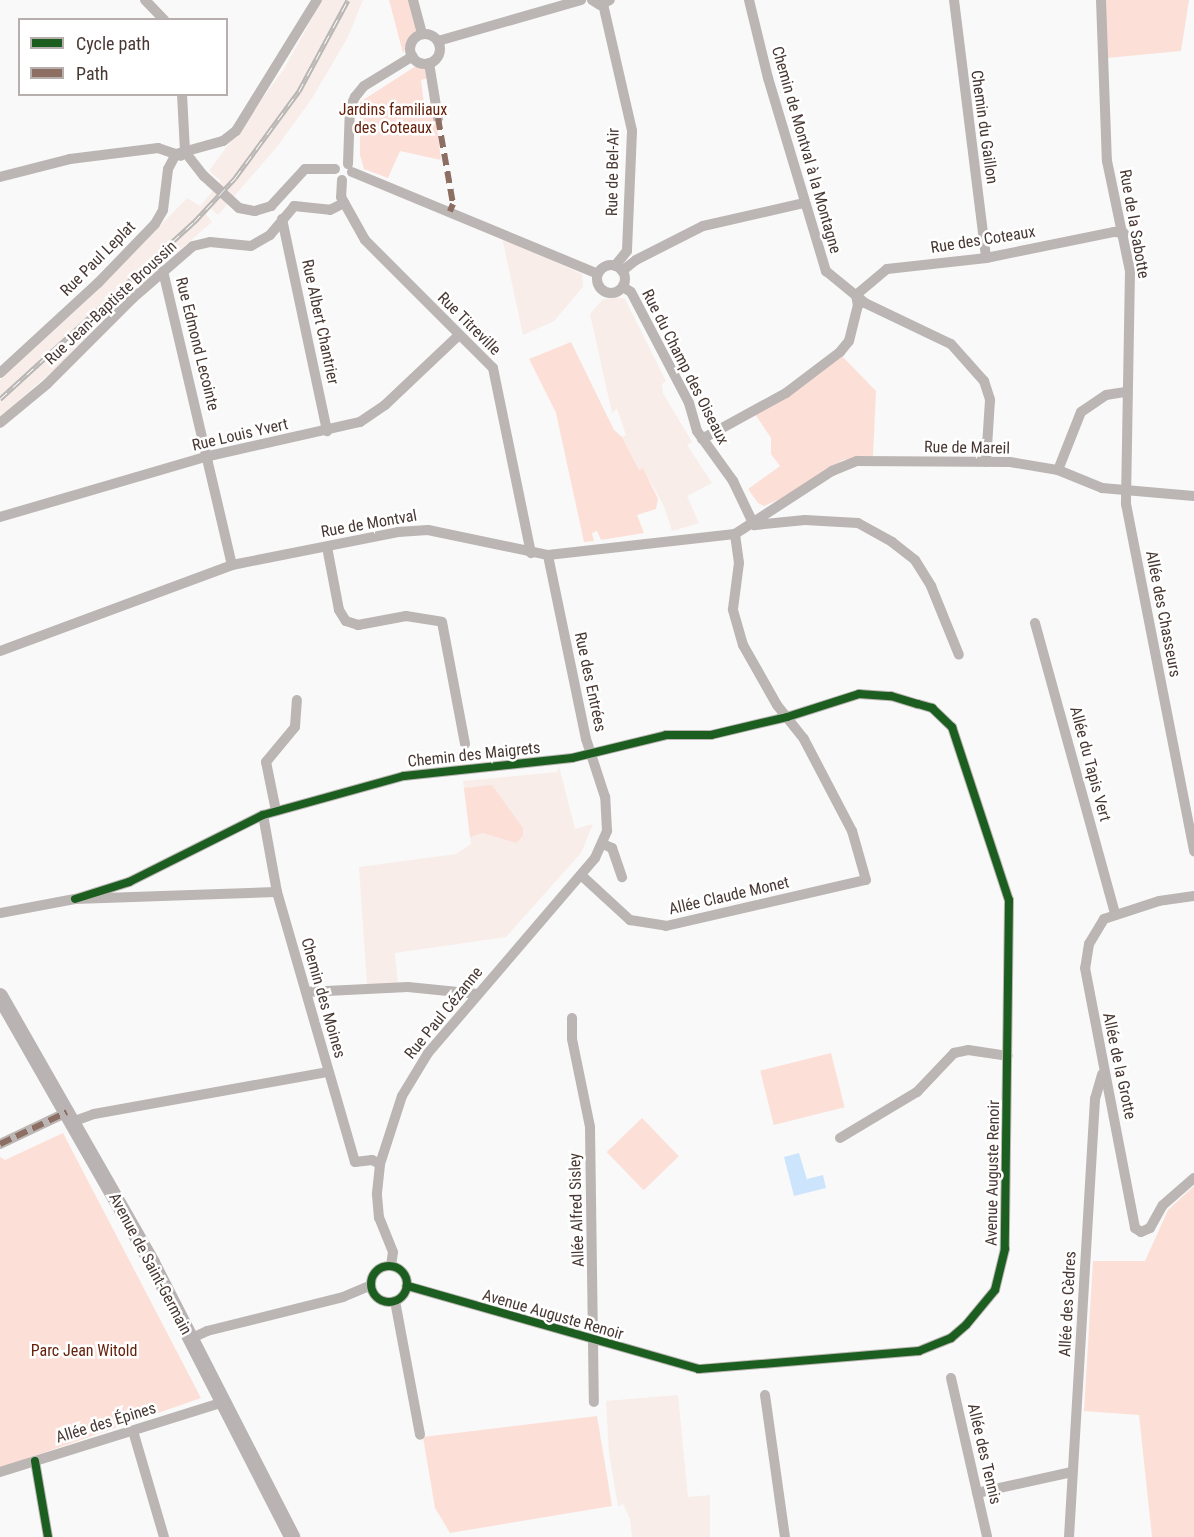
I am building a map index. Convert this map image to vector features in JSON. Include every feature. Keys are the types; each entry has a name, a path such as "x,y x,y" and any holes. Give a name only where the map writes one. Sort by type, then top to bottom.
{"main road":[{"name":"Avenue de Saint-Germain","path":"0,996 190,1339 220,1403 292,1537"}],"street":[{"path":"145,0 162,18"},
{"path":"184,155 223,141 236,131 317,0"},
{"path":"413,0 422,34"},
{"path":"422,34 438,41 581,0"},
{"path":"591,0 607,2"},
{"name":"Chemin de Montval à la Montagne","path":"749,0 804,203 826,271 839,285 865,303 951,344 984,381 990,400 986,462"},
{"name":"Chemin du Gaillon","path":"954,0 986,258"},
{"name":"Rue de la Sabotte","path":"1101,0 1107,161 1124,233 1130,271 1125,489"},
{"name":"Rue de Bel-Air","path":"607,2 632,131 627,251 618,269"},
{"path":"413,56 412,43 422,34"},
{"path":"429,63 439,54 438,41"},
{"path":"335,170 342,180 350,168 350,108 355,97 364,86 413,56"},
{"path":"413,56 429,63"},
{"path":"429,63 438,118"},
{"path":"182,96 184,155"},
{"path":"0,177 78,158 158,148 184,155 231,201 245,210 263,209 275,203 305,169 335,170"},
{"name":"Rue Paul Leplat","path":"0,373 98,283 155,224 163,210 168,169 184,155"},
{"path":"335,170 340,164 598,274"},
{"name":"Rue Titreville","path":"342,180 344,203 370,247 493,368 531,553"},
{"name":"Rue Jean-Baptiste Broussin","path":"0,423 48,384 163,271 200,243 241,248 255,244 270,235 294,206 330,210 344,203"},
{"path":"618,269 623,287 612,293 604,291 598,285 598,274 603,268 618,269 703,226 804,203"},
{"name":"Rue Albert Chantrier","path":"282,219 327,431"},
{"name":"Rue des Coteaux","path":"856,295 887,268 986,258 1114,231 1124,233"},
{"name":"Rue Edmond Lecointe","path":"163,271 209,456 232,565"},
{"name":"Rue du Champ des Oiseaux","path":"623,287 631,292 689,403 702,439 733,482 754,525"},
{"path":"702,439 786,393 840,352 854,324 858,306 856,295"},
{"name":"Rue Louis Yvert","path":"0,517 209,456 360,422 383,407 459,335"},
{"path":"1058,470 1081,412 1106,395 1126,392"},
{"name":"Rue de Mareil","path":"754,525 832,471 857,461 986,462 1058,470 1102,488 1194,496"},
{"name":"Allée des Chasseurs","path":"1125,489 1194,851"},
{"path":"754,525 805,520 858,523 891,542 915,560 931,586 959,655"},
{"name":"Rue de Montval","path":"0,651 232,565 428,530 548,555 735,534 754,525"},
{"path":"735,534 739,563 733,609 736,626 752,664 787,717"},
{"path":"327,547 339,610 346,621 358,625 406,616 441,622 465,744"},
{"name":"Rue des Entrées","path":"548,555 591,754 608,816 603,844"},
{"name":"Allée du Tapis Vert","path":"1035,623 1115,913"},
{"name":"Avenue Auguste Renoir","path":"407,1286 595,1342 699,1369 919,1351 951,1338 986,1303 995,1290 1003,1261 1009,900 952,727 932,708 874,693 859,694 787,717"},
{"path":"276,811 266,762 295,727 297,700"},
{"name":"Chemin des Maigrets","path":"75,899 129,882 263,815 404,776 591,754 666,735 711,735 787,717"},
{"name":"Allée Claude Monet","path":"581,875 630,920 666,926 866,880 852,831 804,739 787,717"},
{"name":"Chemin des Moines","path":"263,815 277,892 355,1162 372,1161 380,1164"},
{"path":"603,844 612,848 622,877"},
{"name":"Rue Paul Cézanne","path":"392,1266 393,1252 380,1218 380,1164 393,1119 415,1073 478,994 581,875 603,844"},
{"path":"0,913 75,899 277,892"},
{"path":"1115,913 1159,901 1194,896"},
{"name":"Allée de la Grotte","path":"1115,913 1095,931 1086,956 1102,1074 1111,1095 1135,1228 1141,1232 1150,1227 1182,1186 1194,1178"},
{"path":"306,992 408,987 478,994"},
{"name":"Allée Alfred Sisley","path":"572,1018 572,1039 590,1127 595,1342 594,1402"},
{"path":"840,1138 917,1092 954,1053 968,1050 1008,1056"},
{"path":"0,1144 69,1117 328,1072"},
{"name":"Allée des Cèdres","path":"1069,1537 1095,1099 1102,1074"},
{"path":"371,1286 376,1271 392,1266 404,1273 407,1286 395,1301 420,1435"},
{"path":"190,1339 207,1331 343,1297 371,1286"},
{"path":"371,1286 379,1299 395,1301"},
{"name":"Allée des Tennis","path":"951,1378 987,1537"},
{"path":"765,1395 785,1537"},
{"name":"Allée des Épines","path":"0,1472 220,1403"},
{"path":"133,1431 164,1537"},
{"path":"35,1461 48,1532 36,1537"},
{"path":"977,1493 1072,1472"}],"shaded area":[{"path":"322,0 363,0 348,37 311,100 276,148 218,215 210,208 206,214 212,222 116,305 57,367 0,417 0,380 94,294 187,198 200,206 221,181 209,171 284,69"},
{"path":"502,237 582,274 583,287 554,321 523,335"},
{"path":"615,297 625,299 666,381 662,384 663,393 692,442 687,445 712,483 687,496 699,523 672,531 664,506 643,469 639,470 622,437 626,435 617,409 612,413 590,314 602,300"},
{"path":"559,766 575,829 593,824 581,853 506,937 395,953 398,984 367,985 359,867 456,854 471,844 463,781 557,772"},
{"path":"678,1395 688,1497 710,1495 710,1537 632,1537 630,1519 623,1504 618,1507 609,1453 606,1401"}],"green space":[{"name":"Jardins familiaux des Coteaux","path":"389,0 409,0 417,33 403,53"},
{"path":"1105,0 1189,0 1181,51 1107,58"},
{"name":"Jardins familiaux des Coteaux","path":"419,64 425,68 429,78 421,80 425,112 435,111 441,160 400,151 388,178 364,169 360,155 360,102"},
{"path":"571,342 614,430 622,437 639,470 643,468 658,499 656,509 637,515 644,533 601,540 597,531 592,533 594,541 584,542 556,413 529,359"},
{"path":"841,355 876,391 873,456 843,460 780,499 764,506 758,503 748,489 780,466 771,454 771,438 755,414"},
{"path":"492,785 523,828 523,836 516,843 483,833 470,837 464,788"},
{"path":"831,1053 845,1107 774,1125 760,1071"},
{"path":"642,1118 679,1156 644,1190 607,1152"},
{"name":"Parc Jean Witold","path":"63,1133 201,1398 0,1468 0,1157 5,1160"},
{"path":"1194,1186 1194,1537 1152,1537 1139,1415 1084,1411 1093,1261 1145,1261 1168,1210"},
{"path":"597,1416 612,1506 450,1533 435,1508 423,1437"}],"water":[{"path":"799,1153 808,1183 807,1179 823,1175 826,1188 794,1196 784,1157"}],"railway":[{"path":"0,399 194,222 235,178 299,91 348,0"}],"marked path":[{"path":"438,118 453,204 450,211"},
{"path":"0,1144 67,1112"}],"cycle path":[{"path":"75,899 129,882 263,815 404,776 572,758 666,735 711,735 787,717 859,694 891,696 932,708 952,727 1009,900 1005,1249 995,1290 966,1325 951,1338 919,1351 699,1369 407,1286"},
{"path":"389,1266 402,1271 407,1284 402,1297 389,1302 376,1297 371,1284 376,1271 389,1266"},
{"path":"35,1461 48,1537"}]}
